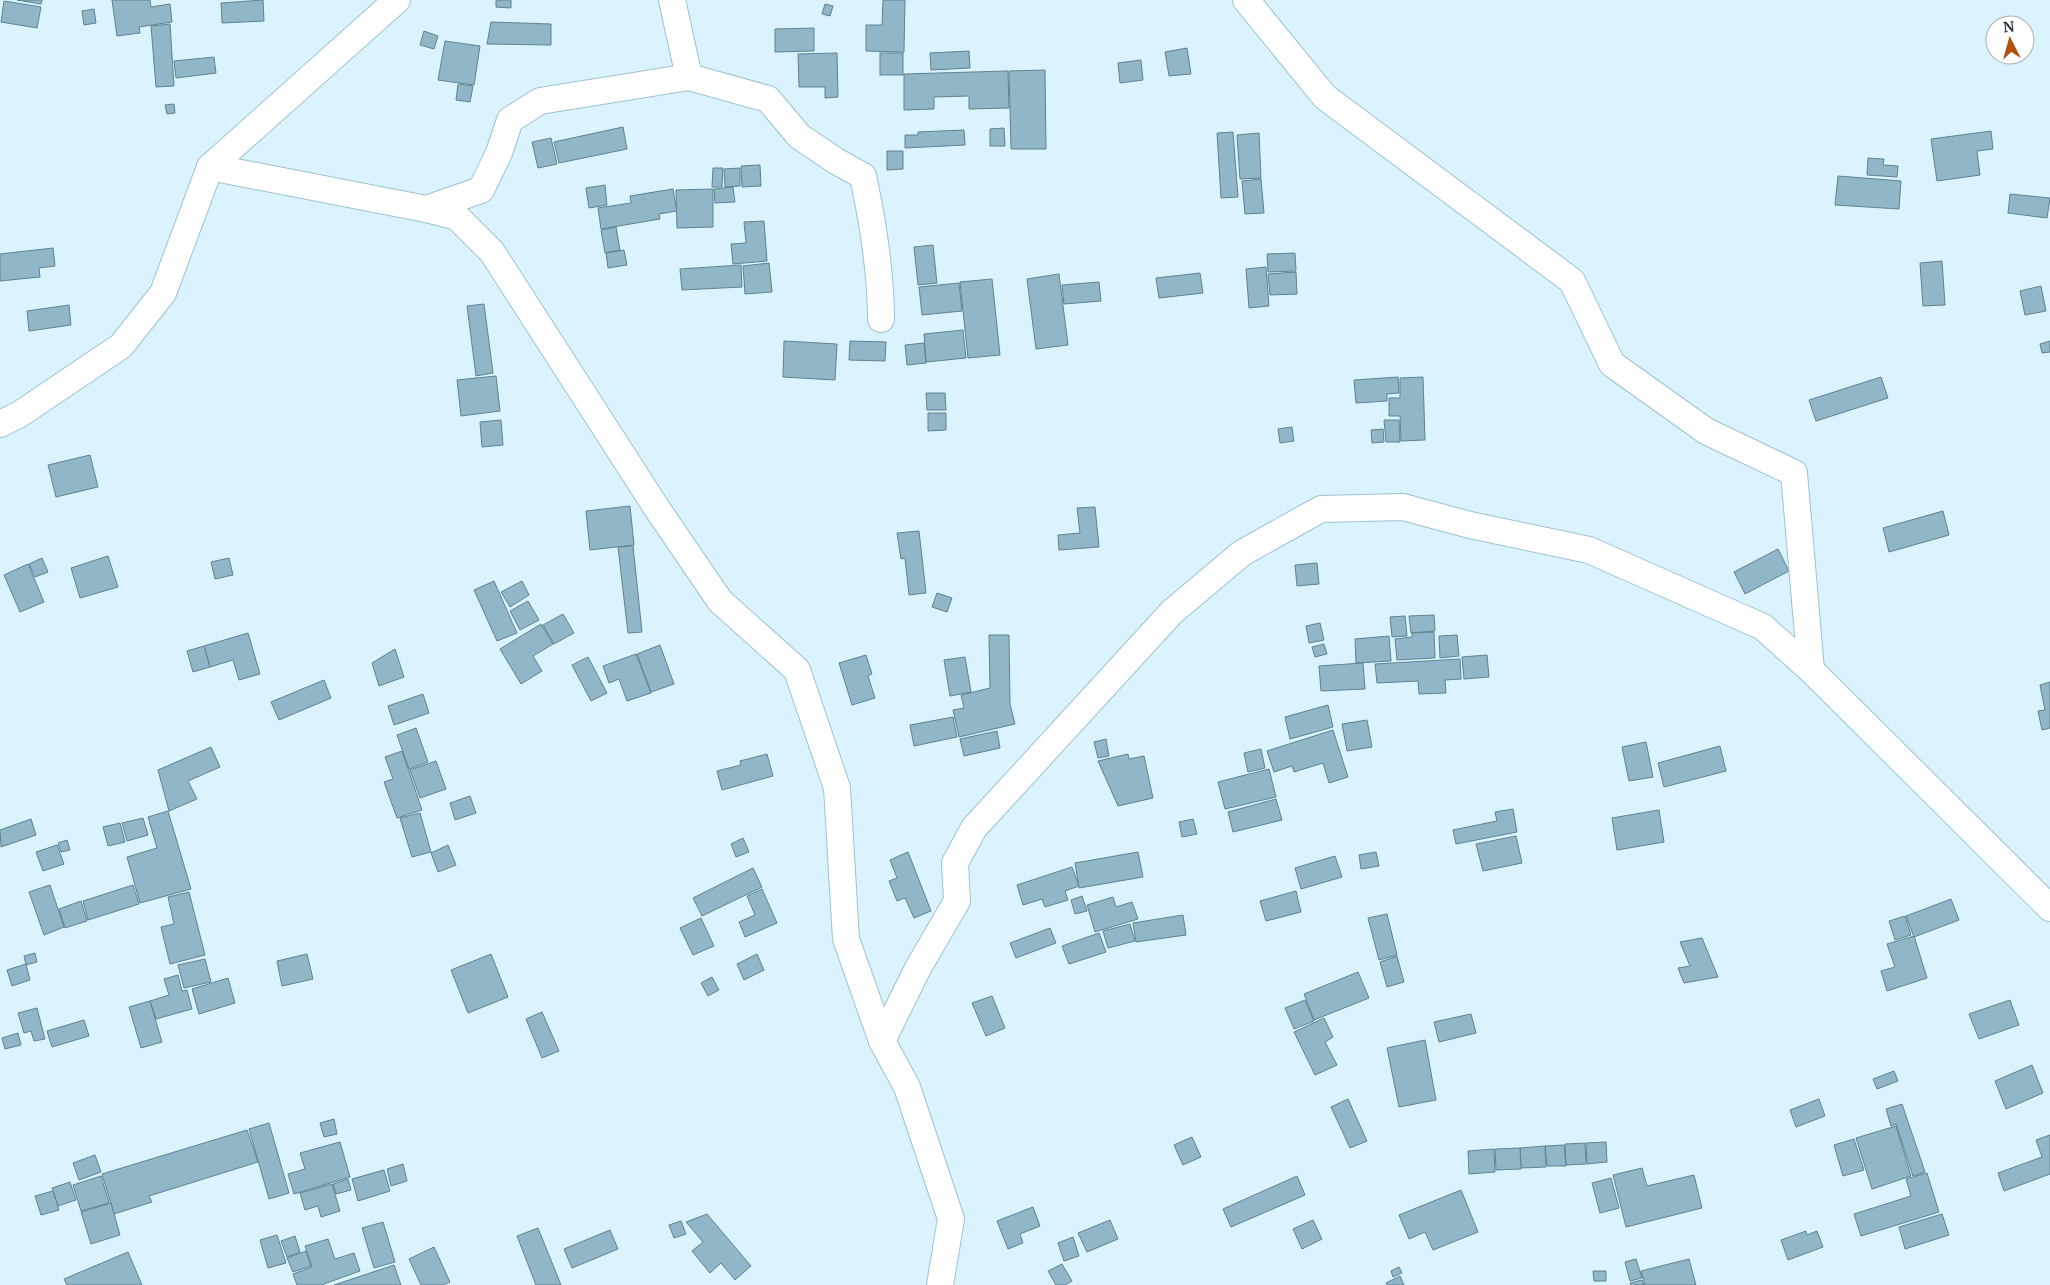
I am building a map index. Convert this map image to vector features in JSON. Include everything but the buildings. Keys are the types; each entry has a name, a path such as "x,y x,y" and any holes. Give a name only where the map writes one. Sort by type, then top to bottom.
{"street":[{"path":"0,424 20,414 121,346 163,293 210,167 397,0"},
{"path":"672,0 689,77"},
{"path":"1246,0 1324,97 1572,281 1612,364 1706,431 1794,473 1811,670"},
{"path":"426,209 481,190 499,153 510,120 540,101 689,77 768,99 800,136 862,176 869,202 881,285 881,319"},
{"path":"210,167 426,209 457,217 492,252 656,507 720,602 797,670 837,788 846,939 882,1041 907,1086 951,1219 940,1285"},
{"path":"882,1041 918,968 957,901 955,863 974,828 1172,612 1242,553 1321,509 1403,507 1470,525 1589,550 1763,627 1811,670 2050,908"}]}
